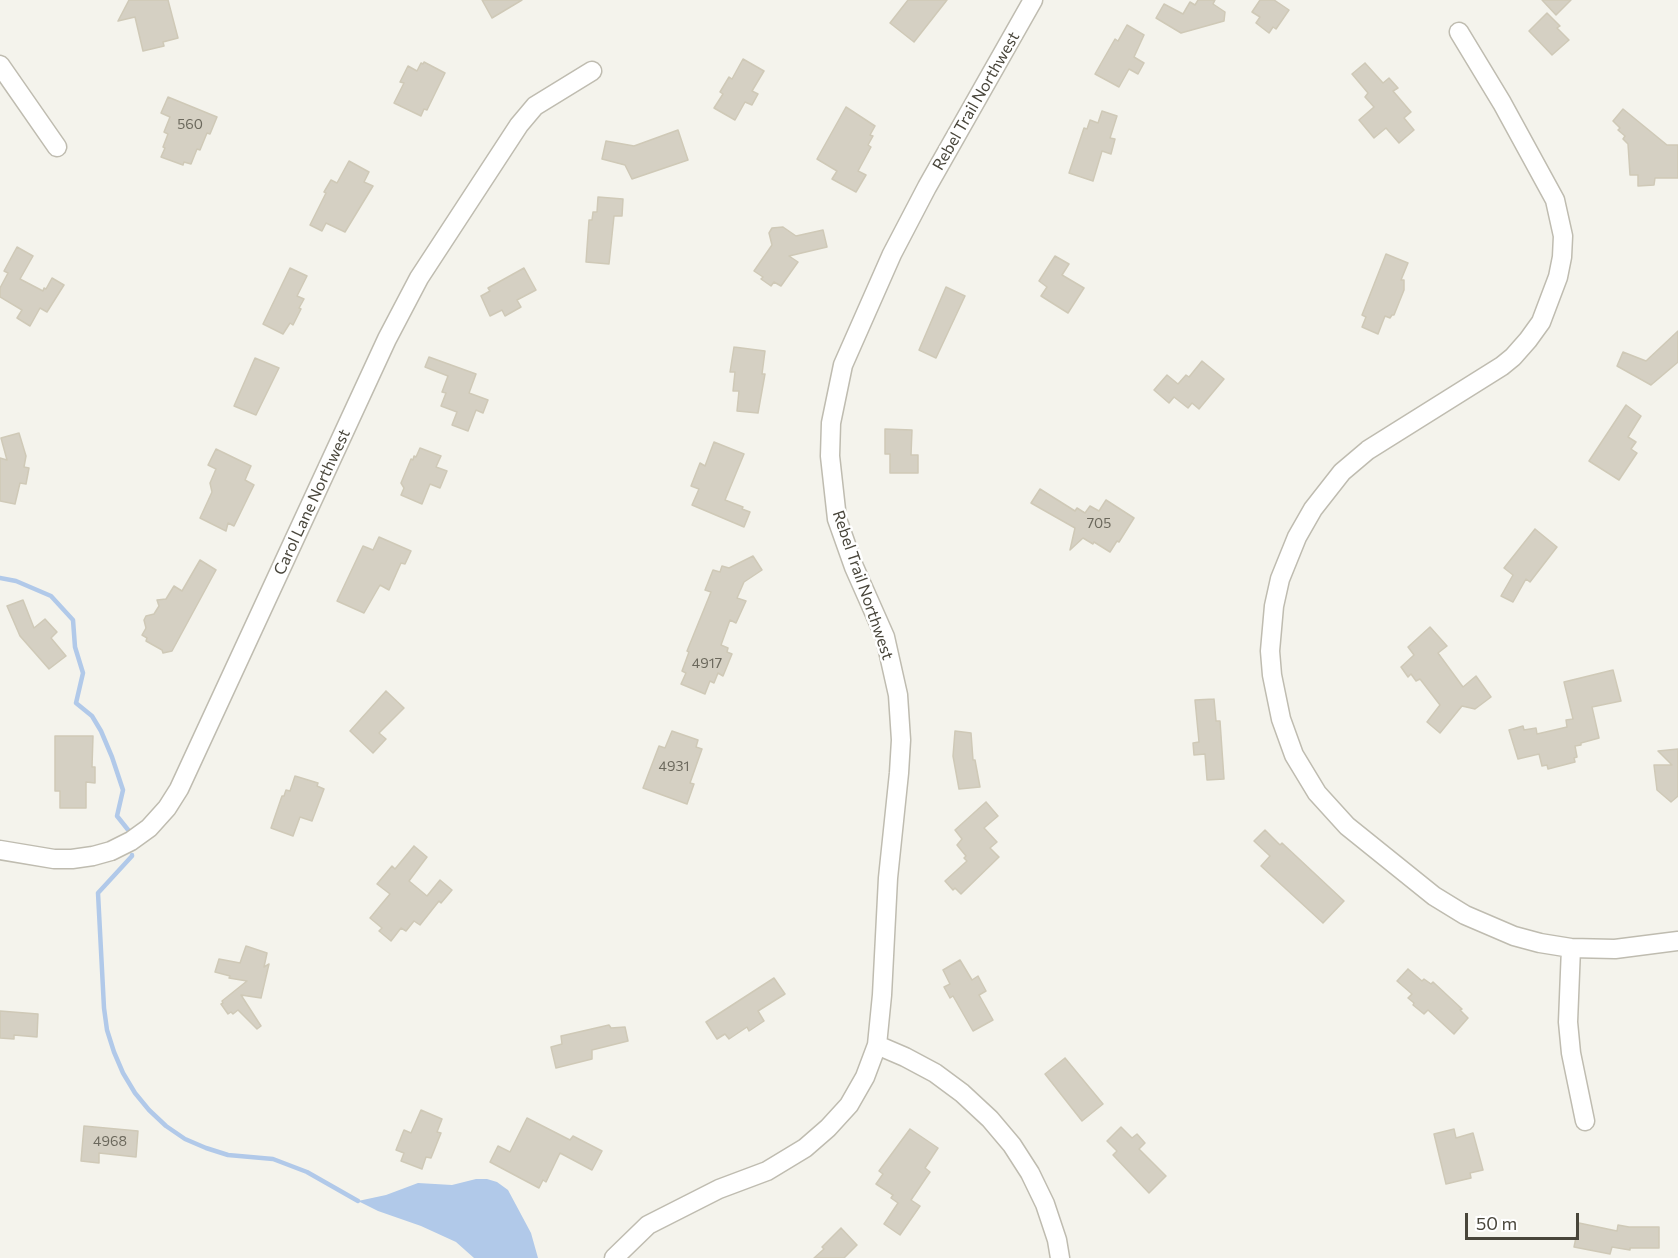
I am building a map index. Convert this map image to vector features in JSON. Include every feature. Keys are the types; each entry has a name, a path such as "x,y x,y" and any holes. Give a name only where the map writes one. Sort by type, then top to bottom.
{"street":[{"name":"Rebel Trail Northwest","path":"614,1258 648,1226 719,1189 767,1171 805,1148 849,1105 865,1077 877,1045 888,878 901,740 898,695 885,637 854,567 837,519 830,456 831,423 843,364 892,255 927,187 1033,0"},
{"path":"1459,32 1502,103 1555,200 1563,236 1558,277 1541,322 1513,357 1368,450 1342,472 1323,496 1297,537 1280,579 1271,629 1272,675 1281,719 1294,755 1317,793 1347,826 1434,896 1465,915 1514,936 1571,948 1615,949 1678,941"},
{"path":"0,65 57,147"},
{"name":"Carol Lane Northwest","path":"0,850 54,859 93,856 111,851 131,841 149,828 167,808 179,789 387,339 419,278 519,126 535,106 592,71"},
{"path":"1571,948 1568,1022 1571,1053 1585,1121"},
{"path":"877,1045 935,1073 962,1093 990,1119 1012,1145 1030,1173 1048,1213 1060,1258"}],"water":[{"path":"476,1179 497,1182 508,1190 531,1233 538,1258 474,1258 456,1242 358,1201 386,1195 418,1183 452,1185"}],"building":[{"path":"129,0 168,0 178,38 163,42 164,46 143,51 135,17 118,21"},
{"path":"482,0 522,0 492,18"},
{"path":"908,0 947,0 914,42 890,23"},
{"path":"1198,0 1215,0 1213,4 1225,12 1224,21 1181,33 1156,18 1164,4 1183,14 1190,2 1195,5"},
{"path":"1260,0 1274,0 1289,10 1276,29 1273,27 1269,33 1256,23 1260,17 1252,12"},
{"path":"1542,0 1571,0 1556,15"},
{"path":"1547,13 1560,26 1557,28 1569,40 1552,55 1529,31"},
{"path":"1127,25 1144,35 1134,57 1144,63 1138,74 1129,69 1119,87 1095,74 1115,39 1118,41"},
{"path":"743,59 764,71 752,91 758,94 752,105 745,102 735,120 714,108 723,94 720,92 729,77 732,79"},
{"path":"424,62 445,73 427,110 424,109 421,116 394,103 404,83 400,82 408,66 417,71"},
{"path":"1365,63 1383,83 1389,78 1398,88 1393,91 1411,112 1404,118 1414,130 1399,143 1386,128 1374,138 1359,120 1374,107 1365,97 1368,93 1352,74"},
{"path":"168,97 217,117 210,134 207,133 191,164 184,162 183,165 161,157 168,134 164,132 170,117 161,113"},
{"path":"846,107 875,126 868,145 871,147 858,171 866,175 856,192 832,179 837,171 817,159"},
{"path":"1623,109 1667,145 1678,145 1678,178 1655,178 1654,185 1638,186 1638,175 1630,175 1628,144 1623,139 1625,136 1613,121"},
{"path":"1102,111 1117,116 1110,138 1115,139 1111,154 1102,151 1093,181 1069,173 1084,128 1087,129 1090,120 1098,123"},
{"path":"678,130 688,160 632,179 625,165 602,159 606,141 634,146"},
{"path":"349,161 369,172 364,182 373,186 345,232 326,223 322,231 310,225 331,180 337,183"},
{"path":"598,197 623,199 622,216 614,216 609,264 586,262 589,220 592,220 593,212 597,212"},
{"path":"783,227 796,236 823,230 827,247 789,256 798,262 781,286 774,282 771,286 754,271 772,245 769,233 772,228"},
{"path":"17,247 33,256 20,279 43,291 52,278 64,285 47,312 40,308 30,326 17,318 22,310 0,297 0,288 8,273 4,271"},
{"path":"1386,254 1408,263 1401,280 1404,280 1404,290 1394,315 1390,318 1385,316 1378,334 1362,327 1366,317 1362,315"},
{"path":"1055,256 1069,264 1062,275 1084,288 1068,313 1041,296 1047,287 1039,281"},
{"path":"290,268 307,276 297,296 304,299 299,308 301,309 293,325 290,323 283,334 263,324"},
{"path":"524,268 536,290 517,300 521,307 505,316 502,310 490,316 481,296 490,291 488,288"},
{"path":"946,287 965,296 936,358 919,350"},
{"path":"1678,331 1678,362 1651,385 1617,366 1623,352 1646,361"},
{"path":"734,347 765,351 762,374 765,374 758,413 737,411 739,391 733,391 735,372 730,372"},
{"path":"429,357 476,374 469,393 488,400 483,413 476,410 468,431 452,425 457,412 441,406 446,393 442,392 448,376 425,367"},
{"path":"255,358 279,368 256,415 234,406"},
{"path":"1202,361 1224,379 1199,409 1192,403 1188,408 1174,397 1169,403 1154,390 1167,375 1178,384 1186,375 1189,377"},
{"path":"1626,405 1641,416 1628,437 1636,442 1631,449 1637,453 1619,480 1589,461"},
{"path":"885,429 912,430 911,455 918,455 918,473 890,473 890,454 885,454"},
{"path":"19,433 26,456 24,467 29,468 26,484 20,483 15,504 0,501 0,458 7,460 1,438"},
{"path":"714,442 744,454 725,500 750,512 744,527 692,505 699,489 691,486 700,463 705,466"},
{"path":"420,448 441,456 436,467 447,471 440,488 430,484 422,504 401,495 404,488 401,483 411,459 416,457"},
{"path":"216,449 251,466 245,480 254,485 234,526 228,523 226,531 200,518 212,492 210,483 216,469 208,465"},
{"path":"1040,489 1075,511 1077,508 1085,513 1090,506 1099,511 1106,500 1134,518 1110,552 1083,538 1070,550 1075,528 1031,503"},
{"path":"1535,529 1557,547 1530,582 1526,579 1513,602 1501,596 1513,575 1504,568"},
{"path":"379,537 411,551 405,564 401,563 389,590 380,585 364,613 337,601 363,546 373,550"},
{"path":"753,556 762,570 744,582 737,598 746,601 736,623 730,620 721,645 728,648 727,652 732,654 723,676 718,673 714,683 710,681 705,694 681,684 686,673 682,671 689,652 687,651 711,592 705,590 713,570 720,572 722,566 729,568"},
{"path":"200,560 216,570 172,651 163,653 162,650 146,641 147,638 142,635 146,628 144,620 146,616 154,614 159,606 157,600 166,599 174,586 182,591"},
{"path":"23,600 34,628 45,619 57,632 51,638 66,656 49,669 20,636 7,606"},
{"path":"1430,627 1447,646 1438,653 1463,687 1476,676 1491,697 1475,709 1462,706 1440,733 1427,722 1440,705 1420,679 1416,681 1411,674 1408,677 1401,667 1414,655 1408,647"},
{"path":"1613,670 1621,701 1592,707 1599,738 1575,746 1577,757 1574,758 1575,762 1548,769 1547,765 1542,766 1539,754 1518,759 1509,730 1523,726 1524,730 1536,728 1537,734 1567,727 1566,720 1573,719 1564,682"},
{"path":"386,691 404,708 379,733 386,739 373,753 350,731"},
{"path":"1214,699 1216,721 1220,721 1224,779 1207,780 1205,754 1194,755 1193,743 1199,742 1195,700"},
{"path":"672,731 698,740 696,747 702,749 690,783 694,784 687,804 643,788 659,746 665,748"},
{"path":"955,731 971,733 973,760 975,760 980,787 959,789 953,756"},
{"path":"55,736 93,736 92,767 95,767 95,783 86,782 86,808 60,808 60,791 55,791"},
{"path":"1678,749 1678,796 1671,802 1657,790 1654,765 1672,765 1658,751"},
{"path":"295,776 318,783 317,786 324,789 312,821 300,817 293,836 271,828 282,796 286,790 290,791"},
{"path":"986,802 998,816 984,828 997,842 990,848 999,857 961,894 955,888 953,890 945,881 967,861 964,858 966,856 957,845 962,839 955,830"},
{"path":"1265,830 1344,901 1323,923 1261,866 1270,856 1254,841"},
{"path":"414,846 427,857 409,881 427,896 440,880 452,890 441,903 439,901 420,925 414,921 406,931 401,928 391,941 379,931 382,928 370,918 390,894 377,884 392,866 395,869"},
{"path":"246,946 267,953 264,967 269,964 261,998 241,995 261,1026 257,1029 238,1010 233,1014 231,1012 228,1014 221,1004 247,981 229,978 230,976 215,972 219,959 240,963"},
{"path":"960,960 972,980 978,976 986,991 979,995 993,1020 973,1031 953,996 950,998 944,987 950,984 943,970"},
{"path":"1408,969 1422,981 1424,979 1431,984 1433,982 1462,1009 1460,1010 1468,1018 1454,1034 1428,1010 1424,1014 1408,998 1412,994 1397,981"},
{"path":"774,978 785,994 758,1011 764,1021 749,1031 747,1027 729,1039 725,1034 717,1039 706,1022"},
{"path":"0,1011 38,1014 37,1037 14,1035 14,1039 0,1038"},
{"path":"609,1025 611,1028 625,1027 628,1041 592,1050 592,1059 556,1068 551,1047 562,1044 561,1036"},
{"path":"1065,1058 1103,1104 1082,1121 1045,1074"},
{"path":"421,1110 442,1119 437,1132 441,1133 431,1158 426,1157 422,1169 401,1161 404,1153 396,1150 404,1130 411,1133"},
{"path":"527,1118 570,1140 573,1136 602,1151 592,1170 560,1153 546,1182 543,1180 539,1188 490,1162 498,1146 510,1152"},
{"path":"84,1126 138,1131 136,1157 99,1153 99,1163 81,1161"},
{"path":"1121,1127 1132,1138 1137,1134 1145,1143 1139,1149 1166,1176 1149,1193 1113,1155 1117,1151 1107,1141"},
{"path":"910,1129 938,1148 925,1168 930,1172 911,1200 920,1206 900,1235 884,1224 898,1203 891,1198 893,1195 876,1184 883,1174 879,1171"},
{"path":"1454,1129 1456,1138 1473,1133 1483,1170 1470,1173 1471,1178 1446,1184 1434,1134"},
{"path":"1579,1223 1617,1231 1618,1225 1659,1227 1659,1248 1630,1248 1630,1250 1612,1247 1610,1254 1574,1247"},
{"path":"841,1228 857,1245 844,1258 814,1258 824,1249 822,1247"}],"waterway":[{"path":"0,578 16,581 51,596 73,620 75,647 83,673 76,703 92,716 112,757 123,790 117,816 129,831"},
{"path":"132,855 98,893 107,1030 123,1073 135,1093 166,1126 185,1139 228,1155 273,1159 307,1172 358,1201"}]}
